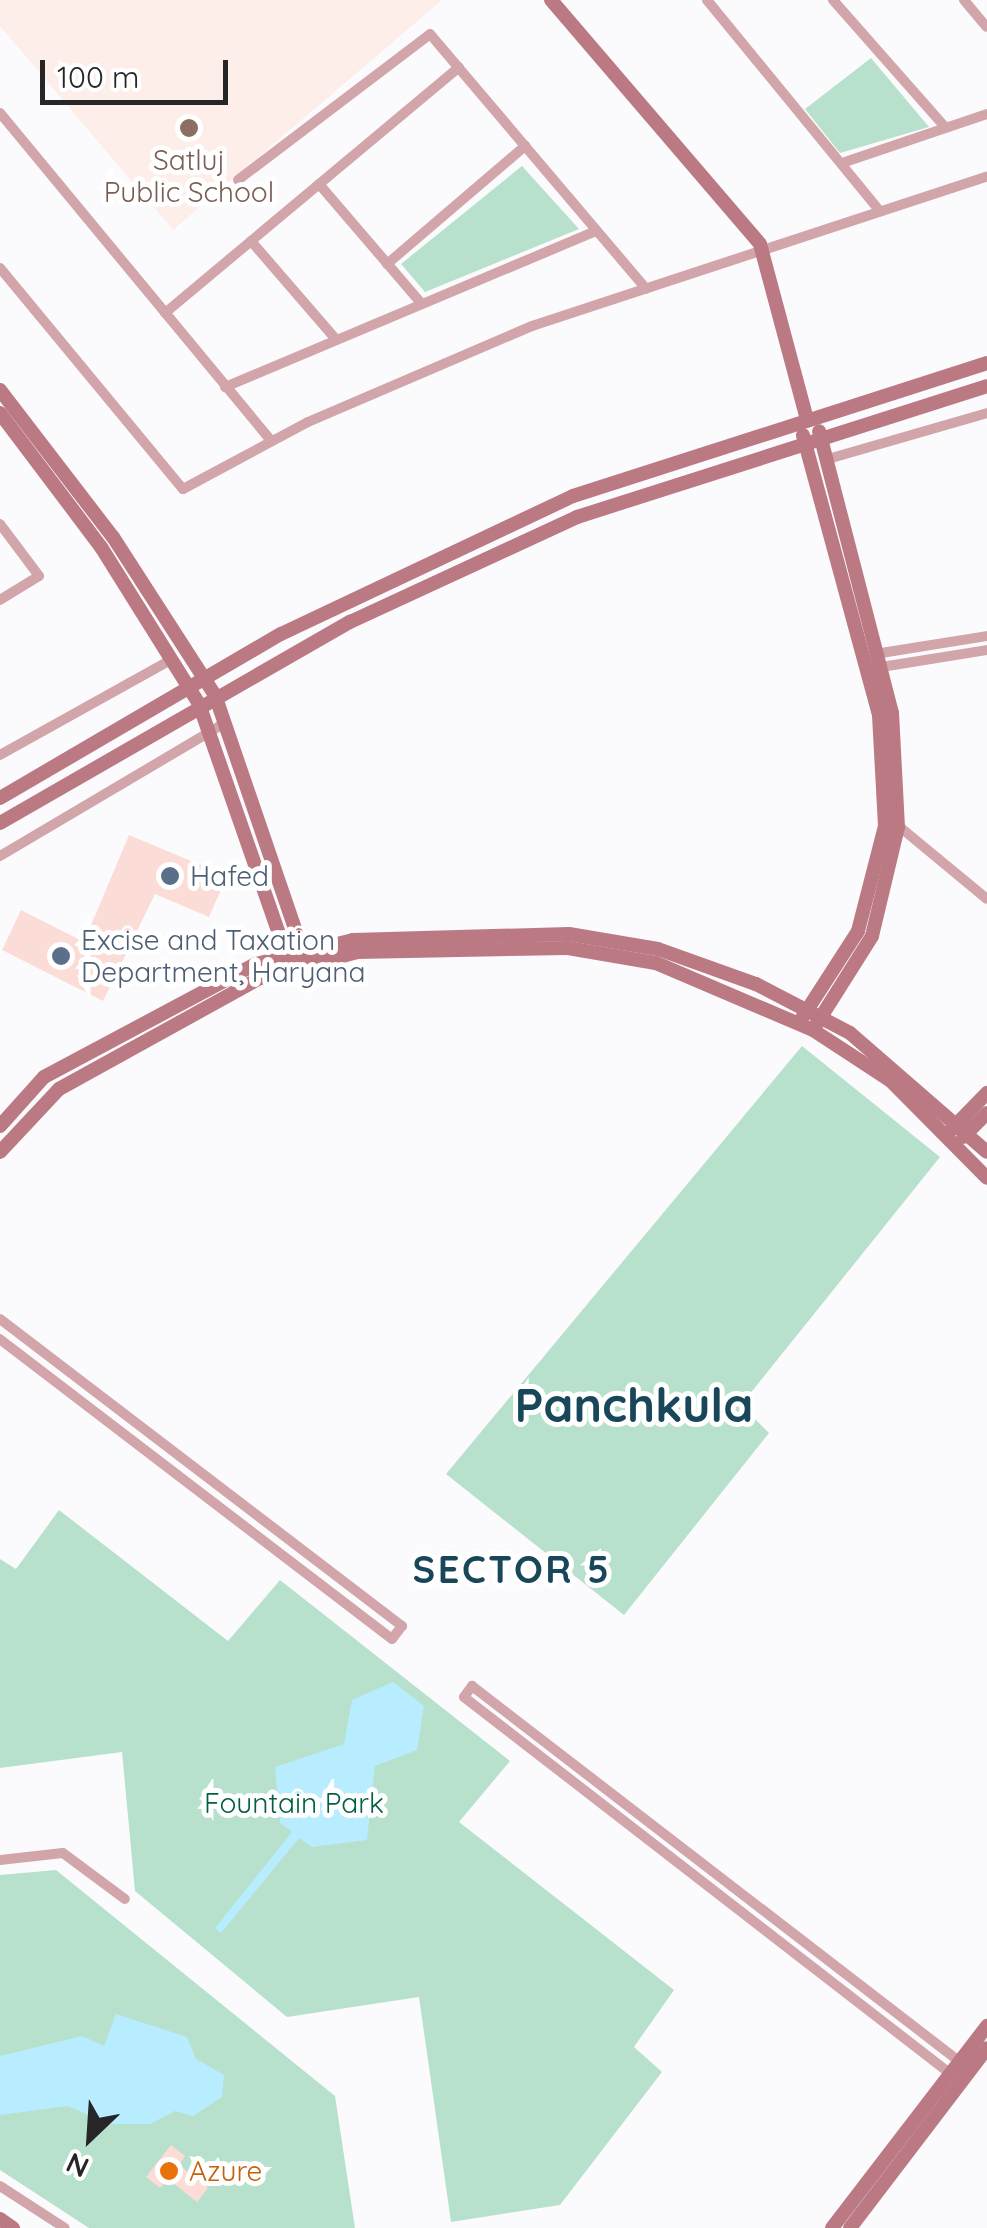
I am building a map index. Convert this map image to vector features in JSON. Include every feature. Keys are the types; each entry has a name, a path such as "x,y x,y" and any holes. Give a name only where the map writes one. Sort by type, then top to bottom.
{"street":[{"path":"550,0 760,244 807,419 805,442 874,661 885,812 858,930 810,1020"},
{"path":"707,0 845,162 877,208"},
{"path":"834,0 945,127"},
{"path":"964,0 987,27"},
{"path":"238,180 430,34 646,290"},
{"path":"166,313 459,67"},
{"path":"0,113 270,442"},
{"path":"845,162 987,114"},
{"path":"387,264 525,146"},
{"path":"0,268 184,490 270,442 532,326 646,290 760,244 987,176"},
{"path":"318,184 422,304"},
{"path":"225,387 334,337 596,231"},
{"path":"252,241 334,337"},
{"path":"0,798 203,676 573,496 987,363"},
{"path":"0,823 216,695 578,517 821,436 987,386"},
{"path":"0,390 113,536 216,695 297,960"},
{"path":"0,412 199,704 297,960"},
{"path":"828,458 987,414"},
{"path":"807,419 821,436 828,458 874,661 898,826 872,936 810,1020"},
{"path":"0,524 38,576 0,600"},
{"path":"874,661 987,636"},
{"path":"874,661 987,650"},
{"path":"0,755 171,660"},
{"path":"0,856 225,724"},
{"path":"885,812 987,899"},
{"path":"0,1126 44,1078 297,960 455,945 568,948 656,963 810,1020 987,1152"},
{"path":"0,1152 59,1088 111,1049"},
{"path":"957,1133 987,1093"},
{"path":"957,1133 987,1112"},
{"path":"957,1133 987,1178"},
{"path":"0,1319 402,1626 392,1640 0,1338"},
{"path":"472,1686 517,1721 961,2072 508,1732 464,1697 472,1686"},
{"path":"478,1708 486,1697"},
{"path":"508,1732 517,1721"},
{"path":"0,1860 63,1853 125,1899"},
{"path":"850,2228 961,2072 987,2026"},
{"path":"832,2228 961,2072 987,2048"},
{"path":"0,2186 64,2228"},
{"path":"0,2219 14,2228"}],"shaded area":[{"name":"Satluj Public School","path":"0,0 442,0 173,230 0,26"}],"green space":[{"path":"871,58 929,127 840,153 805,109"},
{"path":"522,166 579,229 425,292 401,264"},
{"path":"802,1046 940,1157 741,1405 769,1433 624,1615 446,1474"},
{"name":"Fountain Park","path":"59,1510 228,1641 280,1580 510,1761 459,1822 674,1990 634,2047 662,2072 560,2205 451,2222 419,1997 287,2017 135,1891 122,1752 0,1768 0,1559 16,1569"},
{"path":"56,1870 335,2096 355,2228 89,2228 0,2170 0,1875"}],"water":[{"path":"393,1682 424,1706 417,1750 375,1766 367,1840 312,1847 299,1838 221,1933 215,1928 292,1832 280,1823 275,1767 344,1744 352,1700"},
{"path":"116,2014 187,2037 196,2059 224,2075 222,2097 193,2116 175,2111 150,2124 108,2124 68,2106 0,2115 0,2056 82,2036 104,2046"}],"building":[{"path":"129,835 227,876 209,917 155,894 103,1001 2,950 21,910 84,942"},
{"name":"Azure","path":"171,2145 185,2156 179,2165 208,2188 197,2202 168,2179 160,2188 146,2177"}],"place":[{"name":"Satluj Public School","path":"189,128"},
{"name":"Hafed","path":"170,876"},
{"name":"Excise and Taxation Department, Haryana","path":"61,956"},
{"name":"Azure","path":"169,2171"}],"district":[{"name":"Panchkula","path":"634,1405"},
{"name":"SECTOR 5","path":"512,1570"}]}
